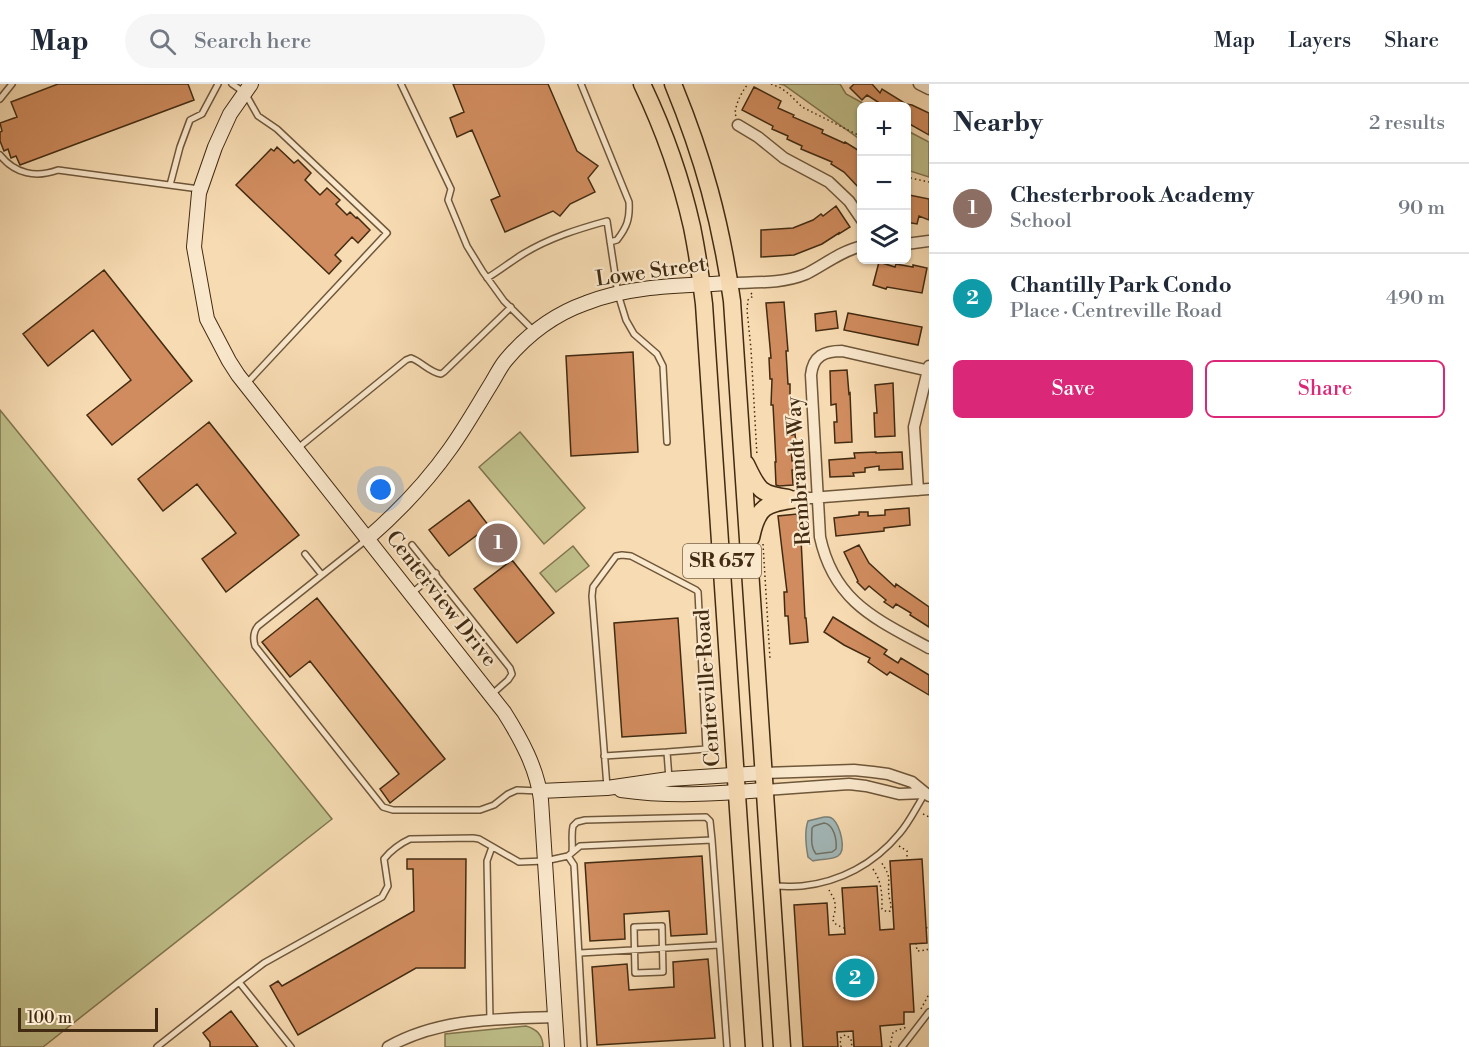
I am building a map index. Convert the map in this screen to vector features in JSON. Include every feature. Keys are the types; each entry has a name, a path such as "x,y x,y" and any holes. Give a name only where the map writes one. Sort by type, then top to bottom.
{"main road":[{"name":"Centreville Road","path":"642,84 668,146 680,182 692,227 702,285 715,447 754,1047"},
{"name":"SR 657","path":"673,84 707,176 726,255 751,459 749,550 782,1047"},
{"path":"751,459 756,484 760,489 767,494 797,499"},
{"path":"749,550 753,529 761,511 773,503 797,499"}],"street":[{"path":"919,84 929,89"},
{"name":"Centerview Drive","path":"248,88 230,114 200,189 194,247 207,319 229,361 245,384 504,712 526,750 540,790 557,1047"},
{"path":"738,125 758,137 784,158 829,182 849,201 857,214"},
{"path":"911,243 929,241"},
{"name":"Lowe Street","path":"367,539 428,480 452,447 505,362 535,331 571,309 618,294 653,289 790,279 805,274 857,248"},
{"name":"Rembrandt Way","path":"928,368 842,351 826,352 812,366 811,375 820,537 829,567 851,599 868,613 929,648"},
{"path":"797,499 924,489 914,428 928,368"},
{"path":"607,788 642,793 737,792 765,781 854,770 895,776 912,782 928,793"},
{"path":"540,790 607,788 669,779 736,774 765,781 849,784 899,794 928,793"},
{"path":"388,1047 418,1033 439,1027 490,1020 555,1017"}],"lane":[{"path":"0,99 12,84"},
{"path":"170,185 190,120 202,114 218,84"},
{"path":"232,84 248,88 258,116 277,129 387,233 245,384"},
{"path":"402,84 451,189 448,200 468,246 504,301 535,331"},
{"path":"581,84 629,202 628,223 617,240 610,242"},
{"path":"0,155 14,168 38,175 58,170 200,189"},
{"path":"487,278 524,254 566,233 607,221 618,294 626,320 634,334 657,354 663,366 667,442"},
{"path":"297,449 406,360 411,358 417,360 441,374 511,307"},
{"path":"367,539 258,626 254,632 254,643 258,650 380,805 390,810 480,810 494,805 517,790 540,790"},
{"path":"412,545 510,668 512,674 508,680 490,695"},
{"path":"305,554 322,575"},
{"path":"604,756 706,749 698,592 631,556 616,556 592,591 604,756 607,788"},
{"path":"410,594 436,573"},
{"path":"667,752 669,779"},
{"path":"772,886 800,886 817,883 864,866 885,850 900,834 928,793"},
{"path":"584,1047 574,865 570,854 573,826 585,820 706,817 710,821 712,840 727,1047"},
{"path":"157,1047 264,963 382,897 388,886 384,859 406,840 473,838 519,861 545,861 570,854 580,846 712,840"},
{"path":"490,1020 487,861 492,847"},
{"path":"662,926 663,972 635,973 634,950 633,927 662,926"},
{"path":"580,952 719,945"},
{"path":"239,982 291,1047"},
{"path":"902,1047 929,1012"}],"path":[{"path":"738,125 736,109 740,96 748,84"},
{"path":"771,84 781,88 802,107 857,135"},
{"path":"911,178 929,182"},
{"path":"751,459 751,349 747,310 748,300 753,296"},
{"path":"920,813 929,816"},
{"path":"899,845 907,851 907,860"},
{"path":"873,869 880,882 882,909 890,911 889,876 881,862"},
{"path":"828,889 835,904 833,920 835,924 844,928"},
{"path":"916,943 917,951 927,950 929,946"},
{"path":"921,1010 929,994"},
{"path":"890,1047 893,1032 908,1027"},
{"path":"841,1047 840,1039 846,1035 851,1039 852,1047"}],"green space":[{"path":"779,84 840,84 846,94 861,102 857,102 857,137 784,85"},
{"path":"911,133 929,142 929,177 911,171"},
{"path":"0,410 332,819 43,1047 0,1047"},
{"path":"520,432 585,508 544,544 479,467"},
{"path":"573,546 589,566 556,592 540,573"},
{"path":"526,1026 539,1033 543,1047 445,1047 445,1034"}],"water":[{"path":"831,817 836,822 842,838 841,853 829,859 813,861 808,857 806,839 808,821"}],"building":[{"path":"58,84 188,84 194,100 20,165 16,156 11,158 8,149 4,151 0,141 2,131 0,123 17,117 11,102"},
{"path":"453,84 548,84 577,151 598,166 588,178 595,192 570,204 560,216 553,211 505,232 491,200 500,196 472,130 457,137 450,118 464,112"},
{"path":"854,84 872,84 880,93 882,89 903,102 878,102 867,95 862,100 850,88"},
{"path":"754,87 781,101 778,108 857,150 857,186 844,172 831,164 832,162 801,149 802,146 787,139 788,136 772,129 773,126 742,110"},
{"path":"911,105 929,113 929,135 911,125"},
{"path":"277,147 294,163 298,160 311,173 305,180 320,195 327,188 340,200 336,204 347,215 350,212 370,230 358,243 352,237 335,255 341,261 329,274 236,185 271,149 274,151"},
{"path":"911,195 929,199 929,220 919,216 917,224 911,223"},
{"path":"836,206 850,227 822,244 794,255 761,257 761,230 793,228 821,214 823,216"},
{"path":"878,264 895,267 896,264 913,267 913,265 927,268 922,293 887,287 886,289 873,285"},
{"path":"104,270 192,381 112,445 87,415 131,380 93,330 48,366 23,334"},
{"path":"784,302 792,435 795,434 796,444 791,445 792,461 796,461 797,470 792,470 793,485 779,486 776,485 773,405 771,405 772,379 770,379 769,358 771,358 766,303"},
{"path":"836,311 838,328 816,331 815,314"},
{"path":"848,313 922,327 918,345 844,330"},
{"path":"633,352 638,452 571,456 566,356"},
{"path":"847,370 852,442 835,443 836,404 831,405 830,371"},
{"path":"893,383 895,436 875,437 874,413 877,413 875,385"},
{"path":"209,422 299,535 226,592 202,559 236,533 197,484 163,511 138,479"},
{"path":"902,452 903,469 879,470 879,466 865,468 865,472 853,473 854,476 830,477 829,460 855,458 854,453"},
{"path":"469,500 489,526 449,556 429,530"},
{"path":"909,508 910,525 884,528 884,531 836,536 834,518 859,515 859,512 868,512 868,516 885,515 885,510"},
{"path":"797,514 801,539 808,642 790,644 788,616 785,616 784,592 787,592 778,516"},
{"path":"859,545 869,563 895,587 896,584 929,607 929,627 896,604 893,608 884,602 886,600 869,586 865,590 857,582 844,552"},
{"path":"512,560 554,613 517,643 474,589"},
{"path":"317,598 445,759 390,803 380,789 399,774 310,661 290,677 262,642"},
{"path":"833,617 887,650 884,654 898,663 901,658 929,675 929,695 890,672 887,675 868,662 870,658 824,632"},
{"path":"678,618 686,733 622,737 614,623"},
{"path":"702,856 707,934 671,936 669,911 624,914 625,939 590,941 585,863"},
{"path":"407,859 466,859 465,968 416,968 298,1035 270,986 278,981 282,986 414,911 413,869 407,869"},
{"path":"922,859 927,943 910,944 914,1012 904,1012 904,1024 880,1026 882,1047 854,1047 853,1031 837,1032 838,1047 803,1047 794,905 827,903 829,935 845,934 842,888 877,886 880,930 894,929 890,861"},
{"path":"708,959 715,1038 597,1045 592,967 627,964 629,990 674,987 673,962"},
{"path":"231,1011 258,1047 210,1047 210,1042 203,1033"}],"place":[{"name":"Chesterbrook Academy","path":"498,543"},
{"name":"Chantilly Park Condo","path":"855,978"}]}
